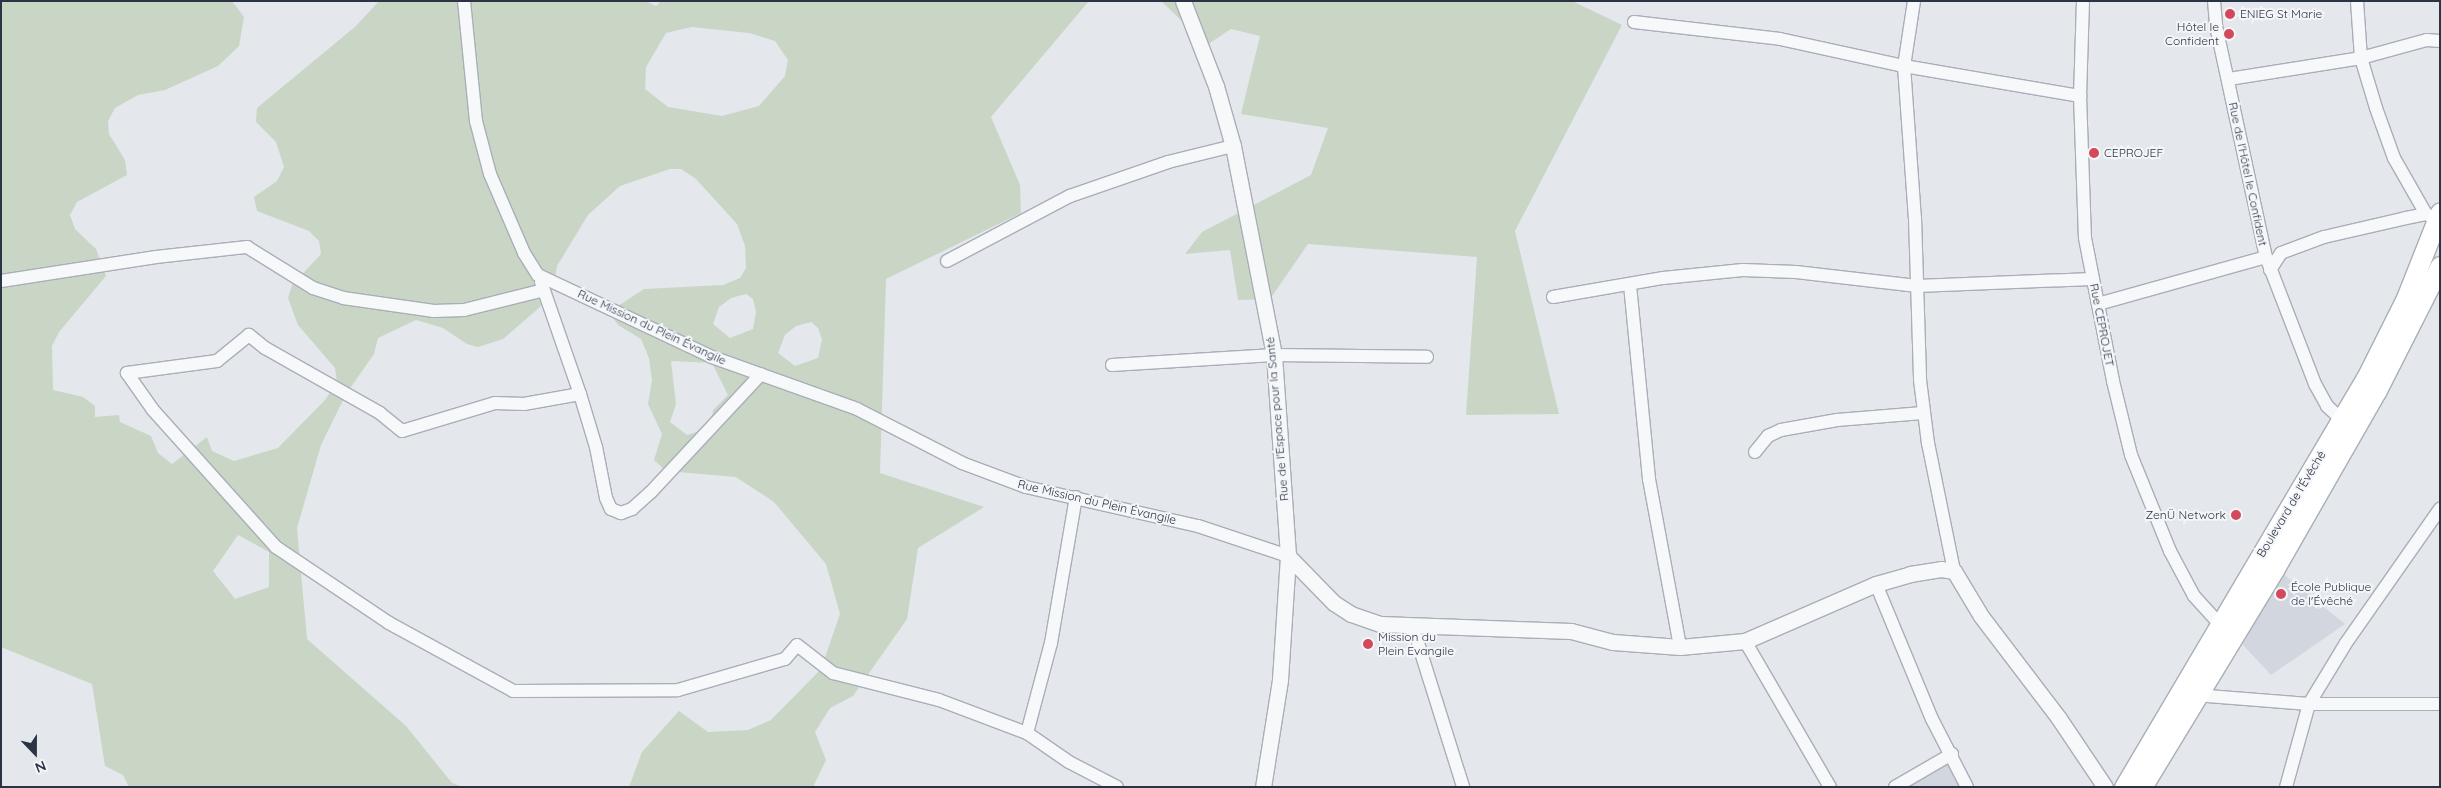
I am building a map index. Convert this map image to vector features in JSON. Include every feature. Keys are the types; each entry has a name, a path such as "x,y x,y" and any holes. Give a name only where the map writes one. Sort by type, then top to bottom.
{"main road":[{"name":"Boulevard de l'Évêché","path":"2142,787 2195,695 2225,629 2396,319 2434,215"},
{"name":"Boulevard de l'Évêché","path":"2124,787 2377,390 2438,271"}],"street":[{"path":"464,1 476,121 490,174 524,253 538,275 544,290 580,394 596,447 606,498 611,509 622,513 632,510 761,374"},
{"name":"Rue de l'Espace pour la Santé","path":"1183,1 1216,86 1232,146 1274,356 1288,556 1280,680 1263,787"},
{"path":"1914,1 1904,66 1924,413 1954,571 1981,616 2058,717 2105,787"},
{"name":"Rue CEPROJET","path":"2082,1 2080,96 2082,185 2092,279 2131,455 2170,551 2194,596 2225,629"},
{"name":"Rue de l'Hôtel le Confident","path":"2214,1 2216,26 2266,257 2315,384 2327,406 2341,419"},
{"path":"2270,270 2281,253 2324,237 2434,215 2394,158 2361,58 2357,1"},
{"path":"1634,22 1780,39 1904,66 2080,96"},
{"path":"2229,79 2361,58 2413,44 2440,41"},
{"path":"947,261 1070,196 1168,162 1232,146"},
{"path":"1,281 156,257 248,247 312,288 351,299 434,311 464,310 544,290"},
{"path":"2098,304 2266,257"},
{"path":"1553,298 1630,284 1743,270 1796,272 1917,286 2092,279"},
{"name":"Rue Mission du Plein Évangile","path":"538,275 712,357 857,409 962,463 1026,486 1198,526 1288,556 1306,576 1351,614 1380,624 1413,627 1571,631 1613,642 1680,647 1745,641 1876,584 1910,574 1941,569 1954,571"},
{"path":"1630,284 1649,479 1680,647"},
{"path":"580,394 524,404 495,403 402,431 380,413 265,348 249,335 217,361 127,373 153,410 276,547 390,623 513,691 678,690 785,659 797,645 833,673 939,700 1027,733 1069,762 1118,787"},
{"path":"1112,365 1274,356 1427,356"},
{"path":"1755,452 1768,436 1781,430 1837,420 1924,413"},
{"path":"1027,733 1051,643 1076,497"},
{"path":"2286,787 2309,704 2346,644 2440,509"},
{"path":"1876,584 1932,718 1952,754 1967,787"},
{"path":"1413,627 1464,787"},
{"path":"1745,641 1830,787"},
{"path":"2195,695 2309,704 2440,704"},
{"path":"1895,787 1952,754"}],"shaded area":[{"name":"École Publique de l'Évêché","path":"2271,564 2345,624 2271,675 2231,632"},
{"path":"1945,762 1956,773 1961,787 1898,787"}],"green space":[{"path":"1,1 232,1 244,17 239,46 218,66 165,90 138,95 115,108 108,121 109,134 125,160 127,175 77,202 70,215 75,229 96,249 106,276 59,332 52,346 53,390 83,397 95,406 95,417 119,415 120,422 151,436 158,453 172,464 207,437 212,451 234,461 278,448 325,400 337,382 335,368 298,325 288,298 292,285 321,254 319,241 309,231 257,211 254,197 277,181 284,167 276,142 256,122 257,108 356,26 379,1 646,1 656,6 661,1 1089,1 991,117 1020,185 1021,213 886,279 880,473 984,507 918,548 907,619 853,696 830,708 815,732 826,760 813,787 629,787 642,752 679,711 708,732 748,730 771,720 821,669 840,614 826,564 774,502 736,477 666,471 654,460 662,434 648,404 652,380 649,358 641,339 618,325 609,312 644,289 723,285 740,278 746,268 745,246 737,224 696,179 681,169 670,169 620,186 588,215 557,266 555,278 540,307 503,339 478,347 467,344 443,328 416,320 378,338 374,354 346,394 321,445 297,528 307,639 406,726 452,783 463,787 129,787 123,775 105,766 92,684 1,647","holes":["692,27 749,33 775,41 788,60 785,76 759,106 722,116 668,107 645,89 646,67 666,33","746,294 753,299 756,312 753,329 730,338 713,324 719,307 731,298","811,322 818,328 822,340 818,358 795,366 778,353 785,335 796,326","671,361 712,363 728,395 713,410 712,418 700,431 687,435 670,422 676,404","238,535 269,552 269,587 235,599 213,571"]},
{"path":"1161,1 1572,1 1622,25 1515,231 1559,414 1466,415 1477,257 1308,244 1270,299 1238,300 1230,250 1185,254 1202,232 1311,175 1328,128 1241,114 1260,36 1231,29 1207,45"}],"place":[{"name":"ENIEG St Marie","path":"2230,14"},
{"name":"Hôtel le Confident","path":"2229,34"},
{"name":"CEPROJEF","path":"2094,153"},
{"name":"ZenÜ Network","path":"2236,515"},
{"name":"École Publique de l'Évêché","path":"2281,594"},
{"name":"Mission du Plein Evangile","path":"1368,644"}]}
